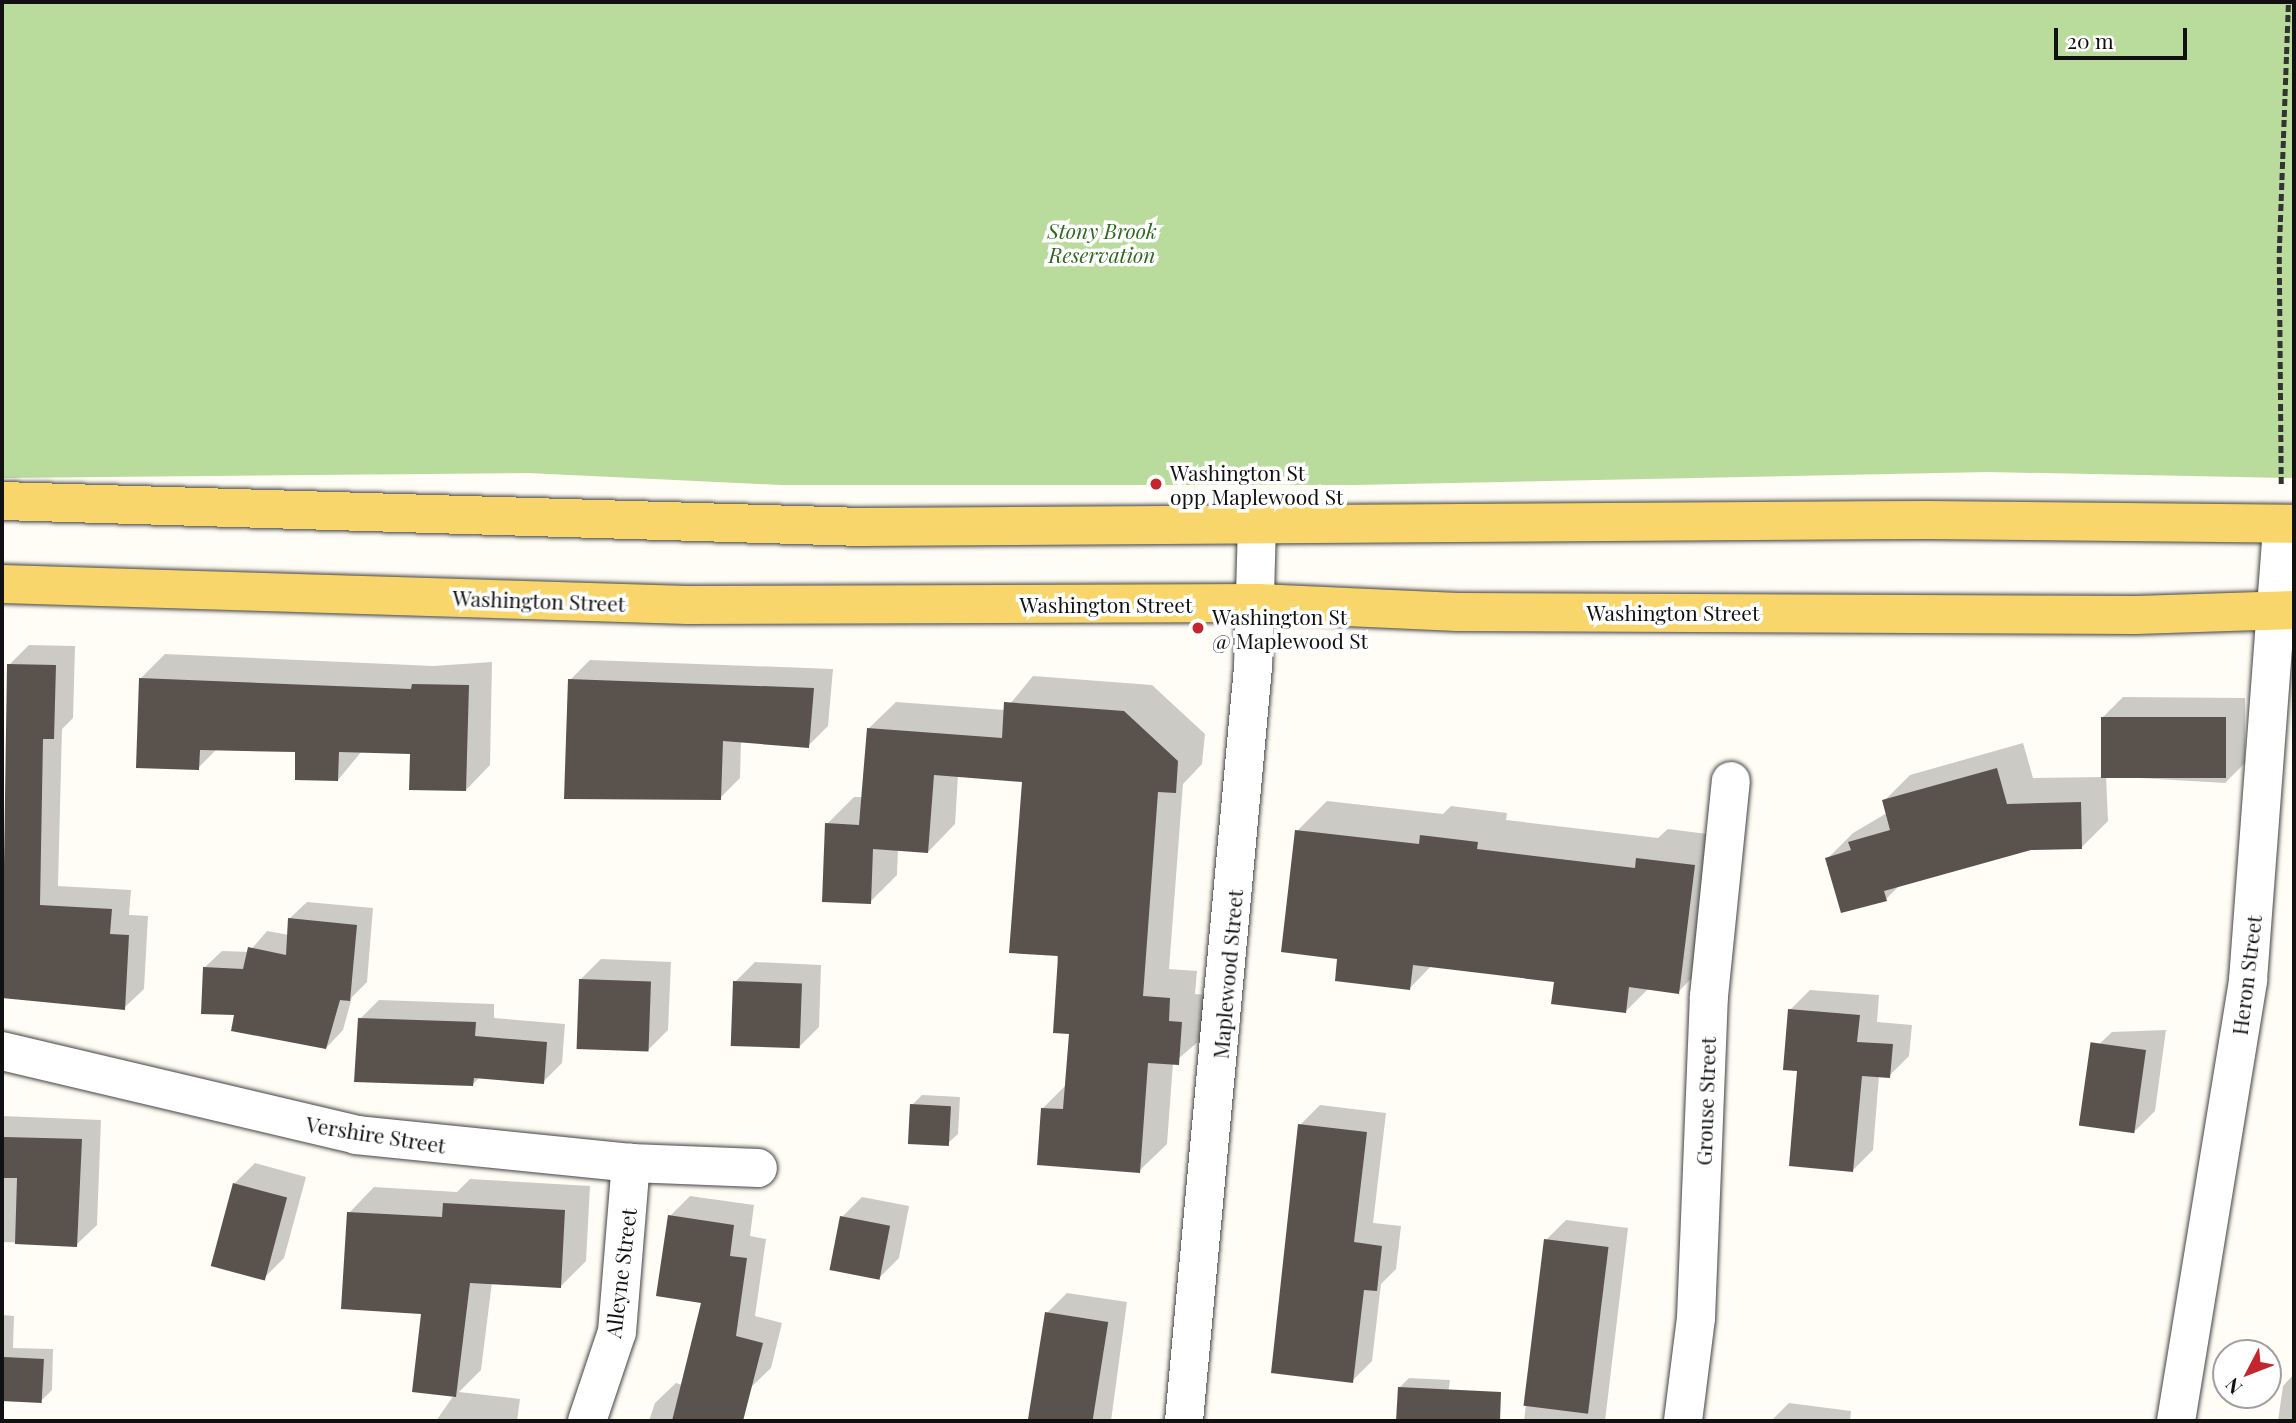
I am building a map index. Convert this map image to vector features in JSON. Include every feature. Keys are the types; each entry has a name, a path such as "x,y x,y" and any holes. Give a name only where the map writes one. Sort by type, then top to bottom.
{"main road":[{"path":"2,501 862,527 1928,520 2288,525"},
{"name":"Washington Street","path":"2,584 688,605 1258,603 1458,612 2285,611"}],"street":[{"name":"Heron Street","path":"2176,1421 2248,980 2285,611 2288,525"},
{"name":"Maplewood Street","path":"1184,1421 1258,603 1257,526"},
{"name":"Grouse Street","path":"1683,1421 1696,1318 1709,996 1731,781"},
{"name":"Vershire Street","path":"2,1051 356,1135 631,1163 758,1168"},
{"name":"Alleyne Street","path":"587,1421 617,1332 631,1163"}],"path":[{"path":"2281,485 2279,253 2288,2"}],"green space":[{"name":"Stony Brook Reservation","path":"2,2 2294,2 2294,478 1988,472 1354,485 782,485 528,473 2,478"}],"building":[{"path":"7,664 56,665 54,739 43,739 40,905 112,909 110,934 129,935 125,1010 2,998"},
{"path":"139,678 411,689 412,684 469,685 466,791 409,790 410,754 339,752 338,781 295,780 295,752 200,750 199,770 136,768"},
{"path":"568,679 814,688 809,748 723,741 721,800 564,799"},
{"path":"1004,702 1124,711 1178,761 1176,793 1158,792 1143,996 1170,998 1169,1021 1182,1022 1179,1065 1148,1063 1140,1173 1037,1165 1041,1108 1063,1109 1069,1034 1053,1033 1058,956 1009,953 1022,782 934,775 928,853 873,849 871,904 822,902 825,823 859,825 867,728 1002,738"},
{"path":"2101,717 2226,717 2226,778 2101,778"},
{"path":"1997,768 2007,804 2081,802 2082,849 2031,850 1884,891 1887,901 1841,913 1825,858 1851,850 1848,842 1890,830 1882,800"},
{"path":"1295,830 1419,844 1420,835 1478,842 1477,849 1635,868 1636,858 1695,865 1679,994 1629,987 1626,1013 1551,1004 1554,982 1413,965 1410,990 1335,981 1337,959 1281,952"},
{"path":"288,918 357,925 350,1001 340,1000 326,1049 231,1031 234,1015 201,1014 203,967 243,969 248,947 286,955"},
{"path":"579,979 651,982 649,1051 577,1049"},
{"path":"733,981 802,983 800,1048 731,1046"},
{"path":"1788,1009 1860,1015 1857,1042 1893,1044 1890,1078 1862,1076 1853,1172 1789,1166 1797,1071 1783,1070"},
{"path":"358,1018 476,1022 475,1036 547,1042 544,1084 474,1078 473,1086 354,1082"},
{"path":"2091,1042 2146,1050 2134,1133 2079,1125"},
{"path":"910,1104 951,1106 949,1146 908,1144"},
{"path":"1298,1124 1367,1132 1354,1242 1382,1246 1377,1291 1364,1290 1353,1383 1271,1373"},
{"path":"4,1137 82,1139 77,1247 15,1244 17,1178 2,1178"},
{"path":"233,1183 287,1197 265,1281 211,1266"},
{"path":"443,1203 565,1210 561,1288 470,1283 456,1397 412,1392 421,1314 341,1309 347,1212 442,1217"},
{"path":"668,1215 734,1225 730,1256 747,1258 736,1336 763,1343 743,1421 672,1421 701,1303 656,1296"},
{"path":"840,1216 890,1226 880,1280 830,1270"},
{"path":"1544,1239 1609,1247 1588,1414 1524,1406"},
{"path":"1045,1312 1108,1322 1093,1421 1028,1421"},
{"path":"4,1357 44,1359 42,1403 2,1401"},
{"path":"1398,1387 1501,1392 1500,1421 1396,1421"}],"place":[{"name":"Washington St opp Maplewood St","path":"1156,484"},
{"name":"Washington St @ Maplewood St","path":"1198,628"}]}
